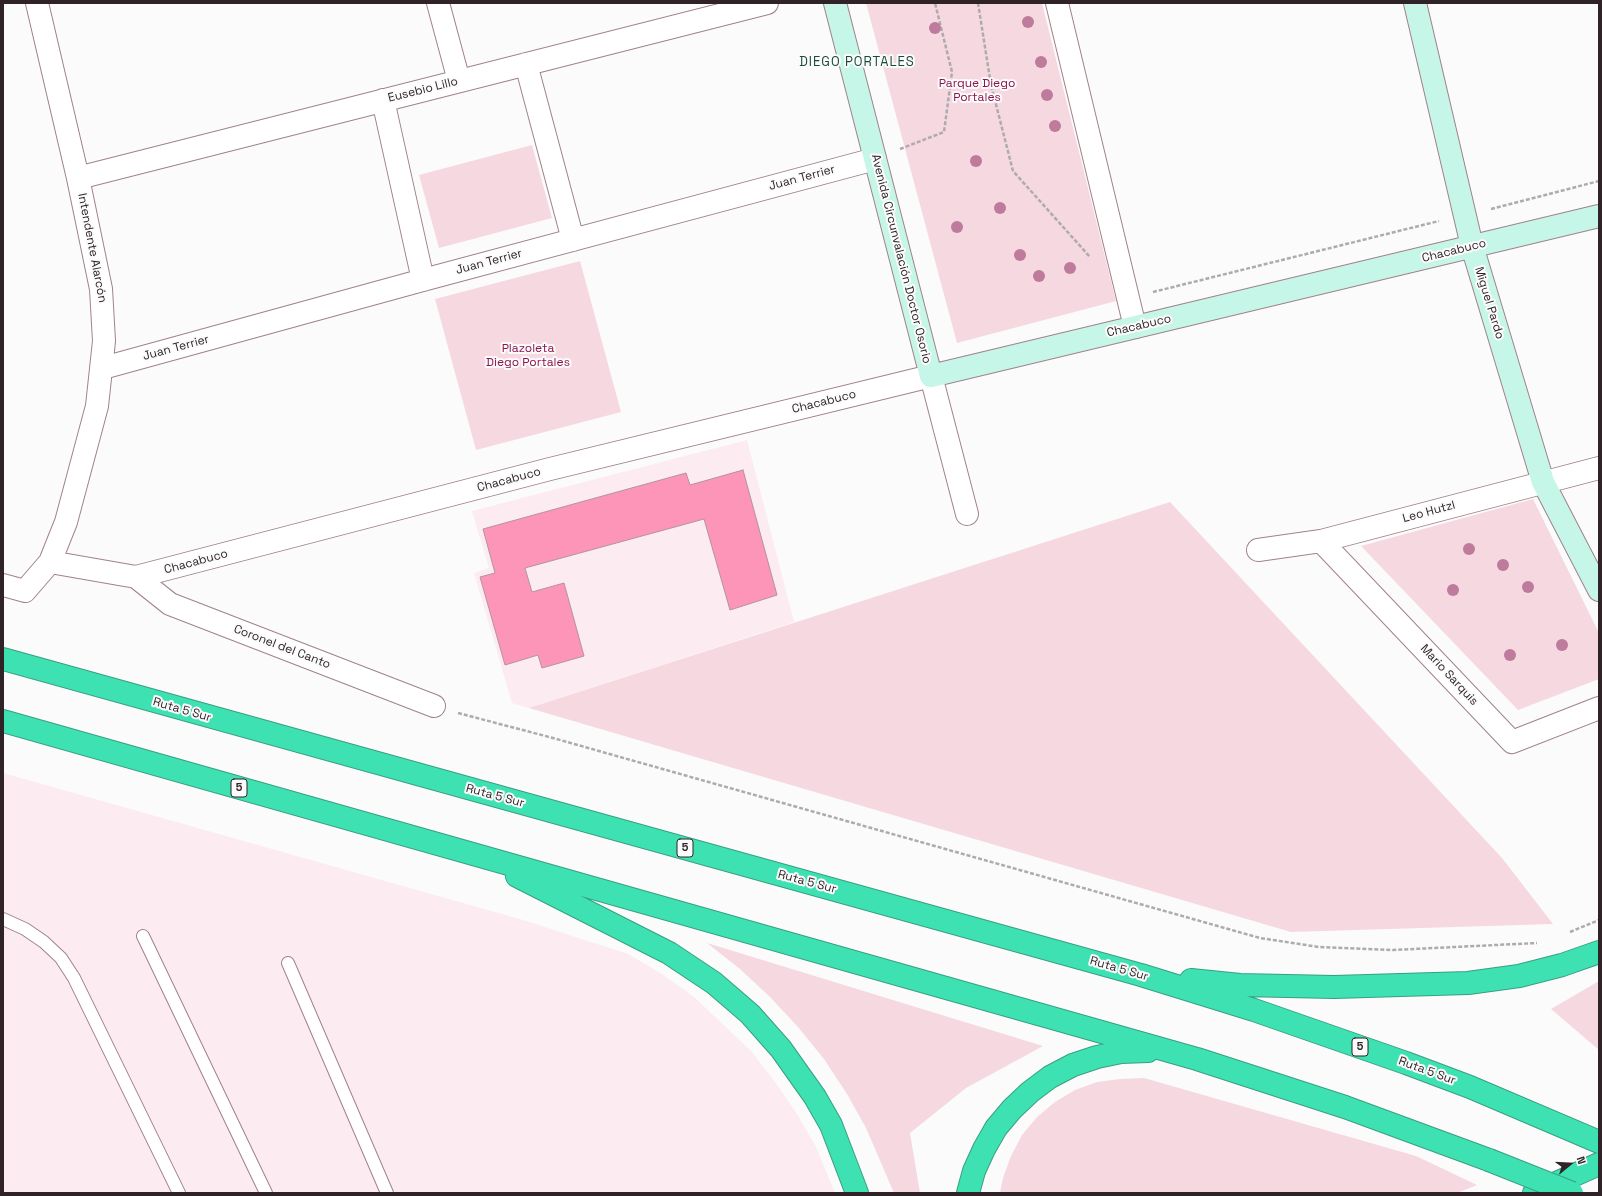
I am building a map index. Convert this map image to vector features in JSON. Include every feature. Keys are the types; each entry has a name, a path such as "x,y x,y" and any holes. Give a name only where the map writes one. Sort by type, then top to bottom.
{"highway":[{"name":"Ruta 5 Sur","path":"3,659 1141,975 1254,1010 1406,1063 1470,1087 1599,1142"},
{"name":"5","path":"3,721 1197,1059 1345,1107 1489,1160 1572,1193"},
{"path":"475,854 669,953 714,983 750,1014 781,1048 815,1097 831,1125 857,1193"},
{"path":"1141,975 1240,985 1368,987 1445,984 1519,976 1562,965 1599,952"},
{"path":"968,1193 974,1171 996,1128 1012,1109 1030,1092 1050,1077 1097,1057 1121,1052 1146,1051 1197,1059"},
{"path":"1534,1193 1599,1164"}],"main road":[{"name":"Avenida Circunvalación Doctor Osorio","path":"835,3 931,376"},
{"name":"Miguel Pardo","path":"1415,3 1472,246 1543,482 1599,590"},
{"name":"Chacabuco","path":"931,376 1599,216"}],"street":[{"name":"Intendente Alarcón","path":"37,3 78,178 101,289 104,314 103,368 97,406 66,522 50,562"},
{"path":"438,3 459,81"},
{"name":"Eusebio Lillo","path":"78,178 767,3"},
{"path":"1057,3 1135,327"},
{"path":"526,64 573,240"},
{"path":"383,100 423,280"},
{"name":"Juan Terrier","path":"103,368 423,280 875,159"},
{"name":"Avenida Circunvalación Doctor Osorio","path":"931,376 967,514"},
{"name":"Chacabuco","path":"50,562 136,577 550,469 931,376"},
{"name":"Leo Hutzl","path":"1258,550 1321,541 1599,468"},
{"name":"Mario Sarquis","path":"1321,541 1512,742 1599,708"},
{"path":"3,585 25,591 50,562"},
{"name":"Coronel del Canto","path":"136,577 170,604 434,706"}],"lane":[{"path":"3,919 25,929 44,942 61,958 74,978 179,1193"},
{"path":"143,936 266,1193"},
{"path":"288,962 387,1193"}],"path":[{"path":"875,159 944,132 952,72 935,3"},
{"path":"978,3 991,85 1012,171 1094,261"},
{"path":"1128,298 1599,181"},
{"path":"434,706 553,738 1260,938 1319,947 1393,950 1540,943"},
{"path":"1570,932 1599,920"}],"shaded area":[{"path":"747,440 794,622 529,708 512,703 474,573 489,568 472,511"},
{"path":"3,773 523,920 628,954 662,974 694,997 751,1051 797,1114 816,1147 835,1193 3,1193"}],"green space":[{"name":"Parque Diego Portales","path":"866,3 1042,3 1116,301 957,343"},
{"path":"532,145 552,218 439,248 419,175"},
{"name":"Plazoleta Diego Portales","path":"580,261 621,412 476,450 435,299"},
{"path":"1533,499 1599,633 1599,679 1518,710 1361,546"},
{"path":"1170,502 1502,858 1553,924 1291,932 529,708"},
{"path":"707,943 1043,1046 966,1088 910,1133 920,1193 894,1193 866,1128 847,1094 824,1059 798,1027 770,997 740,969"},
{"path":"1599,981 1599,1050 1551,1009"},
{"path":"1144,1078 1416,1156 1477,1185 1457,1193 1000,1193 1003,1178 1011,1156 1022,1135 1037,1117 1055,1102 1075,1090 1097,1082"}],"building":[{"path":"743,470 777,595 730,610 704,519 525,568 532,592 564,583 584,656 542,668 538,655 505,665 480,577 495,573 483,529 686,473 690,485"}],"district":[{"name":"DIEGO PORTALES","path":"857,62"}]}
